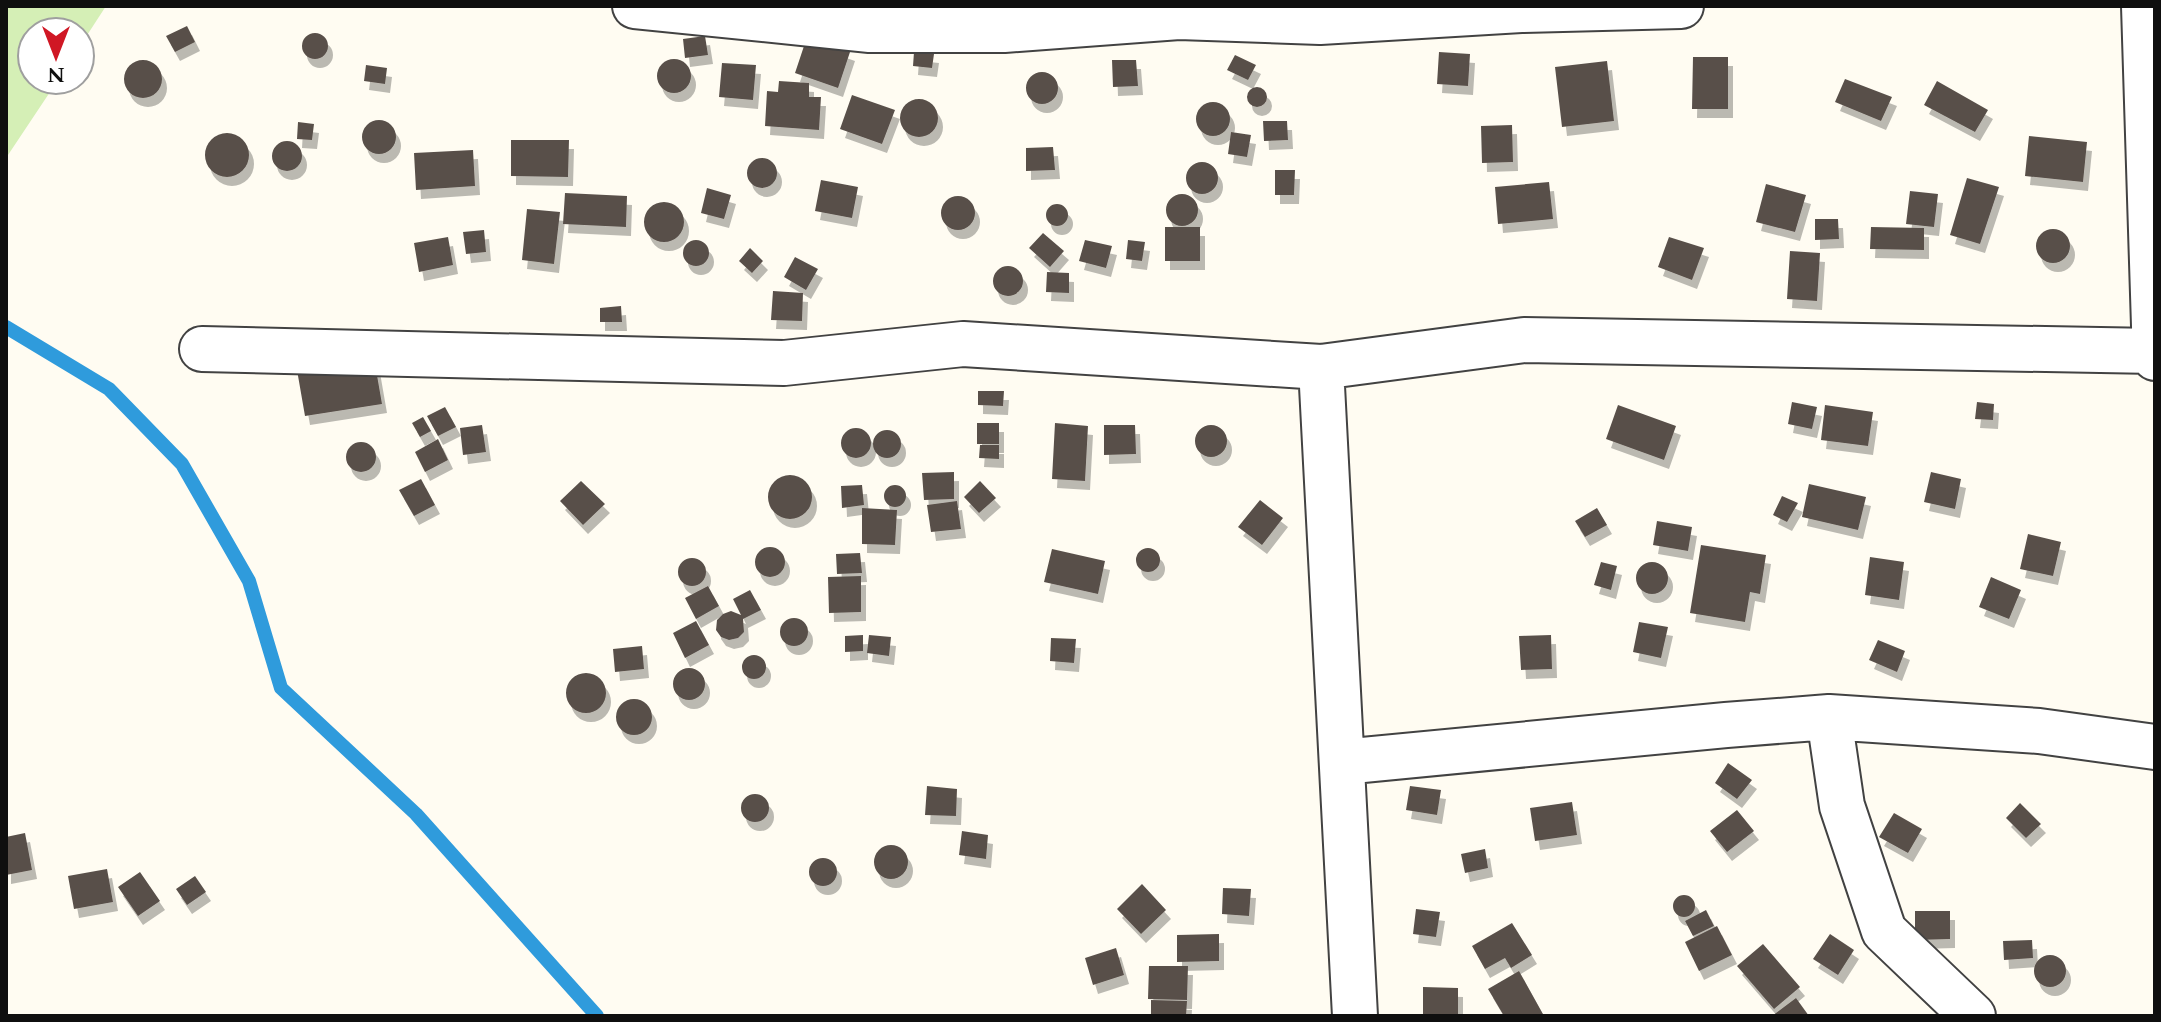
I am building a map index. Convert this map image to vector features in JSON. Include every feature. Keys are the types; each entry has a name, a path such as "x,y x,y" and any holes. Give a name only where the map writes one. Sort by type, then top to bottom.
{"street":[{"path":"635,6 870,30 1004,30 1179,17 1320,22 1521,10 1681,6"},
{"path":"2144,6 2155,358"},
{"path":"202,349 784,363 963,344 1321,367 1524,340 2155,351"},
{"path":"1321,367 1355,1016"},
{"path":"1342,762 1829,717 2039,731 2155,747"},
{"path":"1829,717 1842,806 1884,931 1973,1016"}],"green space":[{"path":"6,6 106,6 96,21 96,16 16,16 16,96 47,96 6,158"}],"building":[{"path":"187,26 195,42 175,52 166,36"},
{"path":"315,33 324,37 328,46 324,55 315,59 306,55 302,46 306,37"},
{"path":"705,36 708,55 685,58 683,39"},
{"path":"807,37 850,52 838,88 795,73"},
{"path":"914,52 934,54 932,68 913,66"},
{"path":"1439,52 1470,54 1468,86 1437,84"},
{"path":"1235,55 1256,65 1248,80 1227,70"},
{"path":"1693,57 1728,57 1728,109 1692,109"},
{"path":"674,59 686,64 691,76 686,88 674,93 662,88 657,76 662,64"},
{"path":"143,60 156,66 162,79 156,92 143,98 130,92 124,79 130,66"},
{"path":"1112,60 1136,60 1138,86 1113,87"},
{"path":"1607,61 1614,121 1562,127 1555,67"},
{"path":"722,63 756,65 753,100 719,97"},
{"path":"366,65 387,68 385,84 364,81"},
{"path":"1042,72 1053,77 1058,88 1053,99 1042,104 1031,99 1026,88 1031,77"},
{"path":"1845,79 1892,97 1881,121 1835,102"},
{"path":"779,81 809,83 809,97 821,97 819,130 765,126 767,91 778,92"},
{"path":"1937,81 1988,110 1975,132 1924,105"},
{"path":"1257,87 1264,90 1267,97 1264,104 1257,107 1250,104 1247,97 1250,90"},
{"path":"852,95 895,110 882,144 840,129"},
{"path":"919,99 933,104 938,118 933,132 919,137 905,132 900,118 905,104"},
{"path":"1213,102 1225,107 1230,119 1225,131 1213,136 1201,131 1196,119 1201,107"},
{"path":"379,120 391,125 396,137 391,149 379,154 367,149 362,137 367,125"},
{"path":"1263,121 1287,121 1288,140 1264,141"},
{"path":"298,122 314,124 312,140 297,139"},
{"path":"1512,125 1513,162 1482,163 1481,126"},
{"path":"1231,132 1251,135 1247,157 1228,154"},
{"path":"227,133 243,139 249,155 243,171 227,177 211,171 205,155 211,139"},
{"path":"2029,136 2087,142 2083,182 2025,176"},
{"path":"511,140 569,140 568,177 511,176"},
{"path":"287,141 298,145 302,156 298,167 287,171 276,167 272,156 276,145"},
{"path":"1053,147 1055,170 1026,171 1026,148"},
{"path":"473,150 475,186 416,190 414,153"},
{"path":"762,158 772,163 777,173 772,183 762,188 752,183 747,173 752,163"},
{"path":"1202,162 1213,167 1218,178 1213,189 1202,194 1191,189 1186,178 1191,167"},
{"path":"1275,170 1295,170 1294,195 1275,195"},
{"path":"1967,178 1999,187 1980,244 1950,235"},
{"path":"821,180 858,187 852,218 815,211"},
{"path":"1549,182 1553,219 1498,224 1495,187"},
{"path":"1766,184 1806,195 1795,232 1756,222"},
{"path":"707,188 731,195 724,219 701,213"},
{"path":"1910,191 1938,194 1934,227 1906,224"},
{"path":"565,193 627,196 626,227 563,224"},
{"path":"1182,194 1193,199 1198,210 1193,221 1182,226 1171,221 1166,210 1171,199"},
{"path":"958,196 970,201 975,213 970,225 958,230 946,225 941,213 946,201"},
{"path":"664,202 678,208 684,222 678,236 664,242 650,236 644,222 650,208"},
{"path":"1057,204 1065,207 1068,215 1065,223 1057,226 1049,223 1046,215 1049,207"},
{"path":"527,209 560,212 554,264 522,260"},
{"path":"1815,219 1838,219 1839,239 1815,240"},
{"path":"1165,227 1200,227 1200,261 1165,261"},
{"path":"1871,227 1924,228 1924,250 1870,249"},
{"path":"2053,229 2065,234 2070,246 2065,258 2053,263 2041,258 2036,246 2041,234"},
{"path":"484,230 486,252 466,254 463,232"},
{"path":"1043,233 1064,251 1050,267 1029,248"},
{"path":"448,237 453,265 419,272 414,243"},
{"path":"1669,237 1704,248 1692,280 1658,267"},
{"path":"696,240 705,244 709,253 705,262 696,266 687,262 683,253 687,244"},
{"path":"1085,240 1112,246 1106,268 1079,261"},
{"path":"1128,240 1145,242 1142,261 1126,259"},
{"path":"750,248 763,261 752,273 739,261"},
{"path":"1790,251 1820,253 1817,301 1787,299"},
{"path":"795,257 818,269 806,290 784,277"},
{"path":"1008,266 1019,270 1023,281 1019,292 1008,296 997,292 993,281 997,270"},
{"path":"1047,272 1069,273 1069,293 1046,292"},
{"path":"773,291 803,293 802,321 771,320"},
{"path":"621,306 622,322 600,322 600,308"},
{"path":"374,358 382,404 305,416 297,370"},
{"path":"978,391 1004,391 1003,406 978,405"},
{"path":"1792,402 1817,407 1812,429 1788,424"},
{"path":"1977,402 1994,404 1993,420 1975,419"},
{"path":"1618,405 1676,426 1664,460 1606,439"},
{"path":"1825,405 1873,412 1868,446 1821,440"},
{"path":"445,407 456,427 438,436 427,416"},
{"path":"423,417 431,431 420,437 412,423"},
{"path":"977,423 999,423 999,444 977,444"},
{"path":"1055,423 1088,426 1085,481 1052,479"},
{"path":"482,425 486,452 463,455 460,428"},
{"path":"1104,425 1135,425 1136,454 1104,455"},
{"path":"1211,425 1222,430 1227,441 1222,452 1211,457 1200,452 1195,441 1200,430"},
{"path":"856,428 862,429 870,437 870,449 862,457 856,458 850,457 842,449 841,443 842,437 850,429"},
{"path":"887,430 897,434 901,444 897,454 887,458 877,454 873,444 877,434"},
{"path":"438,439 448,460 425,472 415,452"},
{"path":"361,442 367,443 375,451 375,463 367,471 361,472 355,471 347,463 346,457 347,451 355,443"},
{"path":"980,445 999,445 999,459 979,458"},
{"path":"954,472 954,499 924,500 922,473"},
{"path":"1931,472 1961,479 1955,509 1924,502"},
{"path":"790,475 806,481 812,497 806,513 790,519 774,513 768,497 774,481"},
{"path":"421,479 435,505 414,516 399,490"},
{"path":"581,481 605,504 583,525 560,501"},
{"path":"980,481 996,498 979,513 964,497"},
{"path":"1809,484 1866,497 1858,530 1802,517"},
{"path":"862,485 864,505 842,508 841,486"},
{"path":"895,485 906,496 895,507 884,496"},
{"path":"1782,496 1798,503 1787,522 1773,515"},
{"path":"1260,500 1283,518 1262,545 1238,527"},
{"path":"957,501 961,529 931,532 927,505"},
{"path":"862,508 897,510 895,545 862,544"},
{"path":"1597,508 1607,525 1585,537 1575,521"},
{"path":"1657,521 1692,527 1688,551 1653,545"},
{"path":"2028,534 2061,542 2053,576 2020,569"},
{"path":"1701,545 1766,555 1760,594 1750,592 1745,622 1690,613"},
{"path":"770,547 781,551 785,562 781,573 770,577 759,573 755,562 759,551"},
{"path":"1148,548 1156,552 1160,560 1156,568 1148,572 1140,568 1136,560 1140,552"},
{"path":"1052,549 1105,561 1098,594 1044,582"},
{"path":"860,553 862,573 837,574 836,554"},
{"path":"1870,557 1904,562 1899,600 1865,595"},
{"path":"692,558 702,562 706,572 702,582 692,586 682,582 678,572 682,562"},
{"path":"1601,562 1617,566 1611,590 1594,585"},
{"path":"1652,562 1663,567 1668,578 1663,589 1652,594 1641,589 1636,578 1641,567"},
{"path":"861,576 861,612 829,613 828,577"},
{"path":"1991,577 2021,590 2009,619 1979,607"},
{"path":"708,586 719,606 696,619 685,598"},
{"path":"750,590 761,610 743,619 744,632 738,638 729,640 721,637 716,630 717,620 731,611 741,615 733,599"},
{"path":"794,618 804,622 808,632 804,642 794,646 784,642 780,632 784,622"},
{"path":"696,621 709,645 685,658 673,633"},
{"path":"1639,622 1668,627 1661,658 1633,652"},
{"path":"863,635 863,651 845,652 845,636"},
{"path":"869,635 891,637 889,656 867,653"},
{"path":"1551,635 1552,669 1521,670 1519,636"},
{"path":"1051,638 1076,639 1074,663 1050,661"},
{"path":"1878,640 1905,651 1897,672 1869,660"},
{"path":"642,646 644,669 615,672 613,649"},
{"path":"754,655 765,662 766,667 759,678 754,679 743,672 742,667 749,656"},
{"path":"689,668 700,673 705,684 700,695 689,700 678,695 673,684 678,673"},
{"path":"586,673 600,679 606,693 600,707 586,713 572,707 566,693 572,679"},
{"path":"634,699 646,705 652,717 646,729 634,735 622,729 616,717 622,705"},
{"path":"1728,763 1752,780 1737,799 1715,783"},
{"path":"927,786 957,789 956,816 925,815"},
{"path":"1410,786 1441,790 1437,815 1406,810"},
{"path":"755,794 765,798 769,808 765,818 755,822 745,818 741,808 745,798"},
{"path":"1572,802 1577,835 1535,841 1530,808"},
{"path":"2020,803 2041,824 2026,838 2006,818"},
{"path":"1737,810 1754,831 1727,852 1710,831"},
{"path":"1894,813 1922,829 1908,853 1879,837"},
{"path":"962,831 988,835 986,859 959,855"},
{"path":"25,833 32,870 6,875 6,837"},
{"path":"891,845 903,850 908,862 903,874 891,879 879,874 874,862 879,850"},
{"path":"1485,849 1488,868 1465,873 1461,854"},
{"path":"823,858 833,862 837,872 833,882 823,886 813,882 809,872 813,862"},
{"path":"107,869 113,902 74,909 68,876"},
{"path":"140,872 160,901 138,916 118,887"},
{"path":"195,876 206,892 187,905 176,889"},
{"path":"1142,884 1166,910 1141,934 1117,909"},
{"path":"1223,888 1251,889 1249,916 1222,914"},
{"path":"1684,895 1692,898 1695,906 1692,914 1684,917 1676,914 1673,906 1676,898"},
{"path":"1416,909 1440,912 1436,937 1413,934"},
{"path":"1706,910 1714,926 1693,936 1685,921"},
{"path":"1915,911 1950,911 1950,939 1915,940"},
{"path":"1512,923 1532,955 1511,968 1505,958 1485,969 1472,946"},
{"path":"1717,926 1732,955 1699,971 1685,942"},
{"path":"1219,934 1219,961 1177,962 1177,935"},
{"path":"1830,934 1854,950 1838,975 1813,959"},
{"path":"2032,940 2033,958 2004,960 2003,941"},
{"path":"1763,944 1800,987 1774,1009 1737,966"},
{"path":"1116,948 1124,975 1093,985 1085,958"},
{"path":"2050,955 2061,960 2066,971 2061,982 2050,987 2039,982 2034,971 2039,960"},
{"path":"1149,966 1188,966 1187,1000 1148,999"},
{"path":"1519,971 1544,1016 1504,1016 1488,989"},
{"path":"1423,987 1458,988 1458,1016 1423,1016"},
{"path":"1796,998 1809,1016 1772,1016"},
{"path":"1151,1000 1187,1001 1186,1016 1151,1016"}],"waterway":[{"path":"6,327 109,389 182,464 249,581 281,688 416,814 597,1016"}]}
